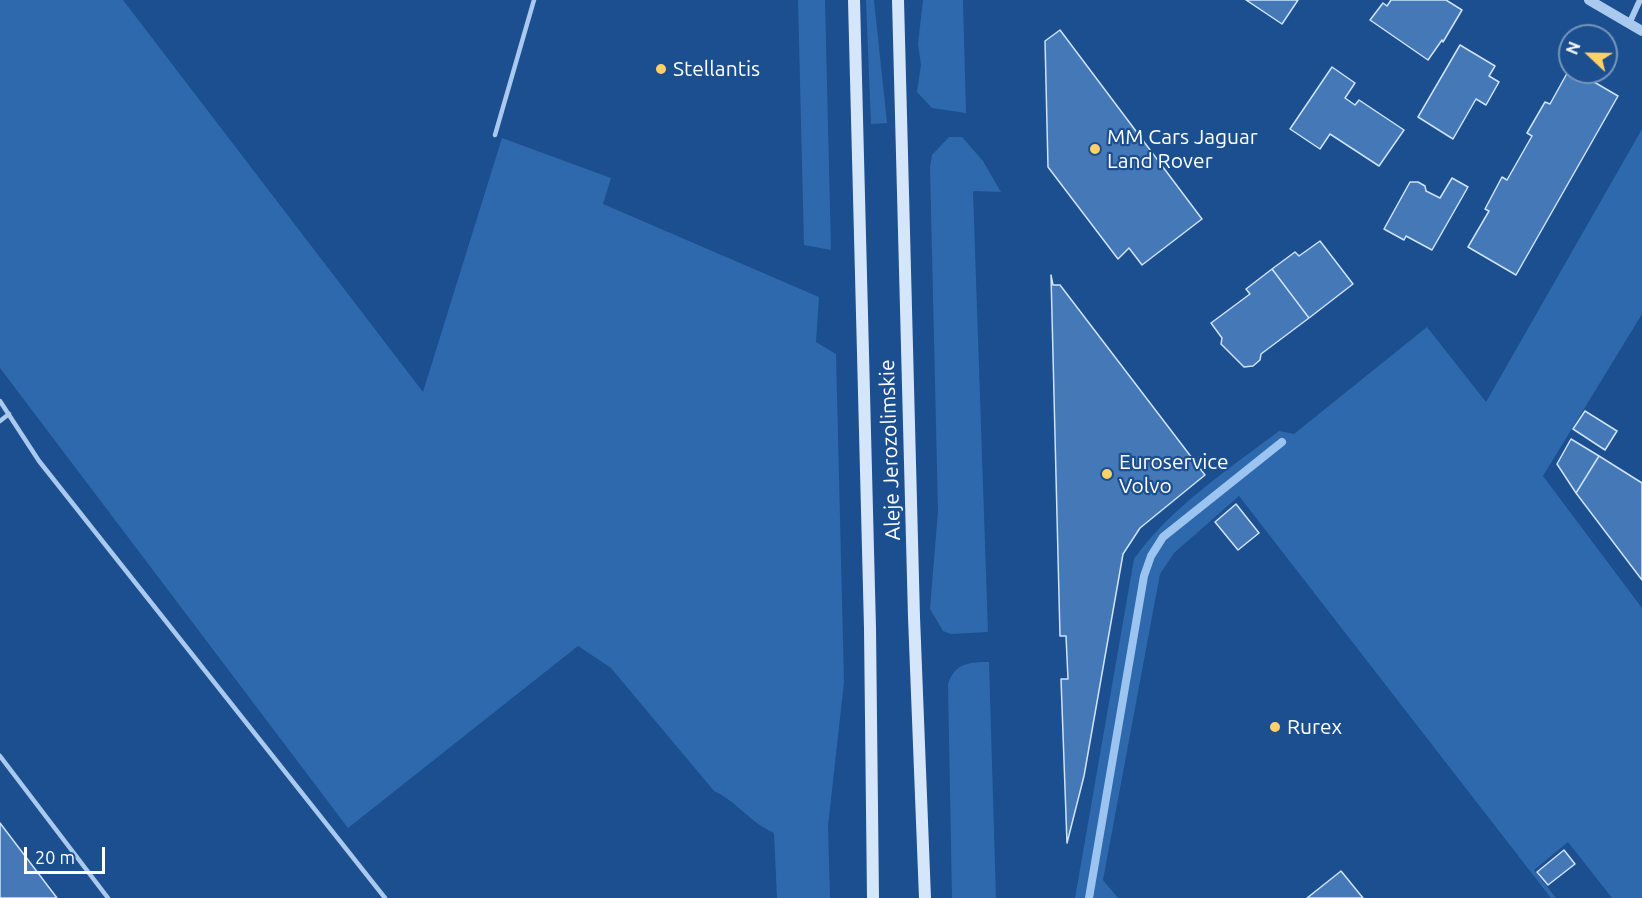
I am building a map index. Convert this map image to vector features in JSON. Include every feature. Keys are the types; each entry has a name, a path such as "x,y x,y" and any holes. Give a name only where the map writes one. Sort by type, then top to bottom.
{"main road":[{"name":"Aleje Jerozolimskie","path":"854,0 873,898"},
{"name":"Aleje Jerozolimskie","path":"898,0 914,617 925,898"}],"street":[{"path":"1589,0 1642,31"},
{"path":"1629,24 1640,0"}],"lane":[{"path":"495,135 534,0"},
{"path":"0,401 39,461 384,898"},
{"path":"0,421 9,414"},
{"path":"0,756 108,898"}],"shaded area":[{"path":"0,0 123,0 423,392 502,138 611,178 603,204 819,297 816,342 836,354 844,682 828,826 830,898 777,898 774,833 765,829 714,791 611,668 578,646 348,828 0,368"},
{"path":"798,0 825,0 831,250 804,245"},
{"path":"866,0 874,0 887,123 871,124"},
{"path":"923,0 963,0 966,113 932,108 917,92 921,65 918,44"},
{"path":"1642,129 1642,314 1543,476 1642,608 1642,898 1612,898 1568,842 1534,870 1556,898 1551,898 1239,496 1174,553 1160,574 1103,880 1118,898 1075,898 1134,559 1182,506 1221,475 1279,431 1294,434 1427,327 1486,402"},
{"path":"949,137 962,137 983,161 1001,192 973,191 988,632 951,634 943,631 930,609 938,511 930,167 932,155"},
{"path":"989,662 996,898 952,898 948,684 955,672 964,665"}],"building":[{"path":"1246,0 1298,0 1282,24"},
{"path":"1391,0 1446,0 1462,10 1443,42 1442,40 1428,60 1370,20 1383,3 1387,6"},
{"path":"1060,30 1202,219 1142,265 1129,248 1118,259 1048,167 1045,41"},
{"path":"1460,45 1495,66 1489,76 1499,82 1486,105 1476,99 1453,139 1418,117"},
{"path":"1332,67 1355,83 1345,98 1355,105 1359,100 1404,130 1379,166 1330,134 1320,149 1290,129"},
{"path":"1561,84 1598,84 1618,96 1516,275 1468,247 1489,211 1485,209 1502,177 1507,180 1532,136 1527,133 1545,102 1550,104"},
{"path":"1452,178 1468,187 1432,250 1406,236 1404,240 1384,229 1410,182 1418,182 1425,186 1426,191 1440,198"},
{"path":"1320,241 1353,284 1309,318 1272,269 1295,252 1299,256"},
{"path":"1272,269 1309,318 1261,354 1260,360 1253,366 1244,367 1221,344 1222,338 1211,323 1250,294 1246,289"},
{"path":"1051,275 1053,285 1060,285 1205,475 1140,528 1123,554 1084,776 1067,843 1061,679 1068,679 1066,636 1060,636"},
{"path":"1585,411 1617,431 1605,450 1573,429"},
{"path":"1571,439 1599,456 1576,493 1557,464"},
{"path":"1599,456 1642,483 1642,580 1576,493"},
{"path":"1236,504 1259,533 1238,550 1215,522"},
{"path":"0,823 57,898 0,898"},
{"path":"1564,850 1575,864 1548,885 1537,872"},
{"path":"1341,871 1363,898 1307,898"}],"waterway":[{"path":"1089,898 1144,576 1151,556 1163,537 1282,442"}],"place":[{"name":"Stellantis","path":"661,69"},
{"name":"MM Cars Jaguar Land Rover","path":"1095,149"},
{"name":"Euroservice Volvo","path":"1107,474"},
{"name":"Rurex","path":"1275,727"}]}
